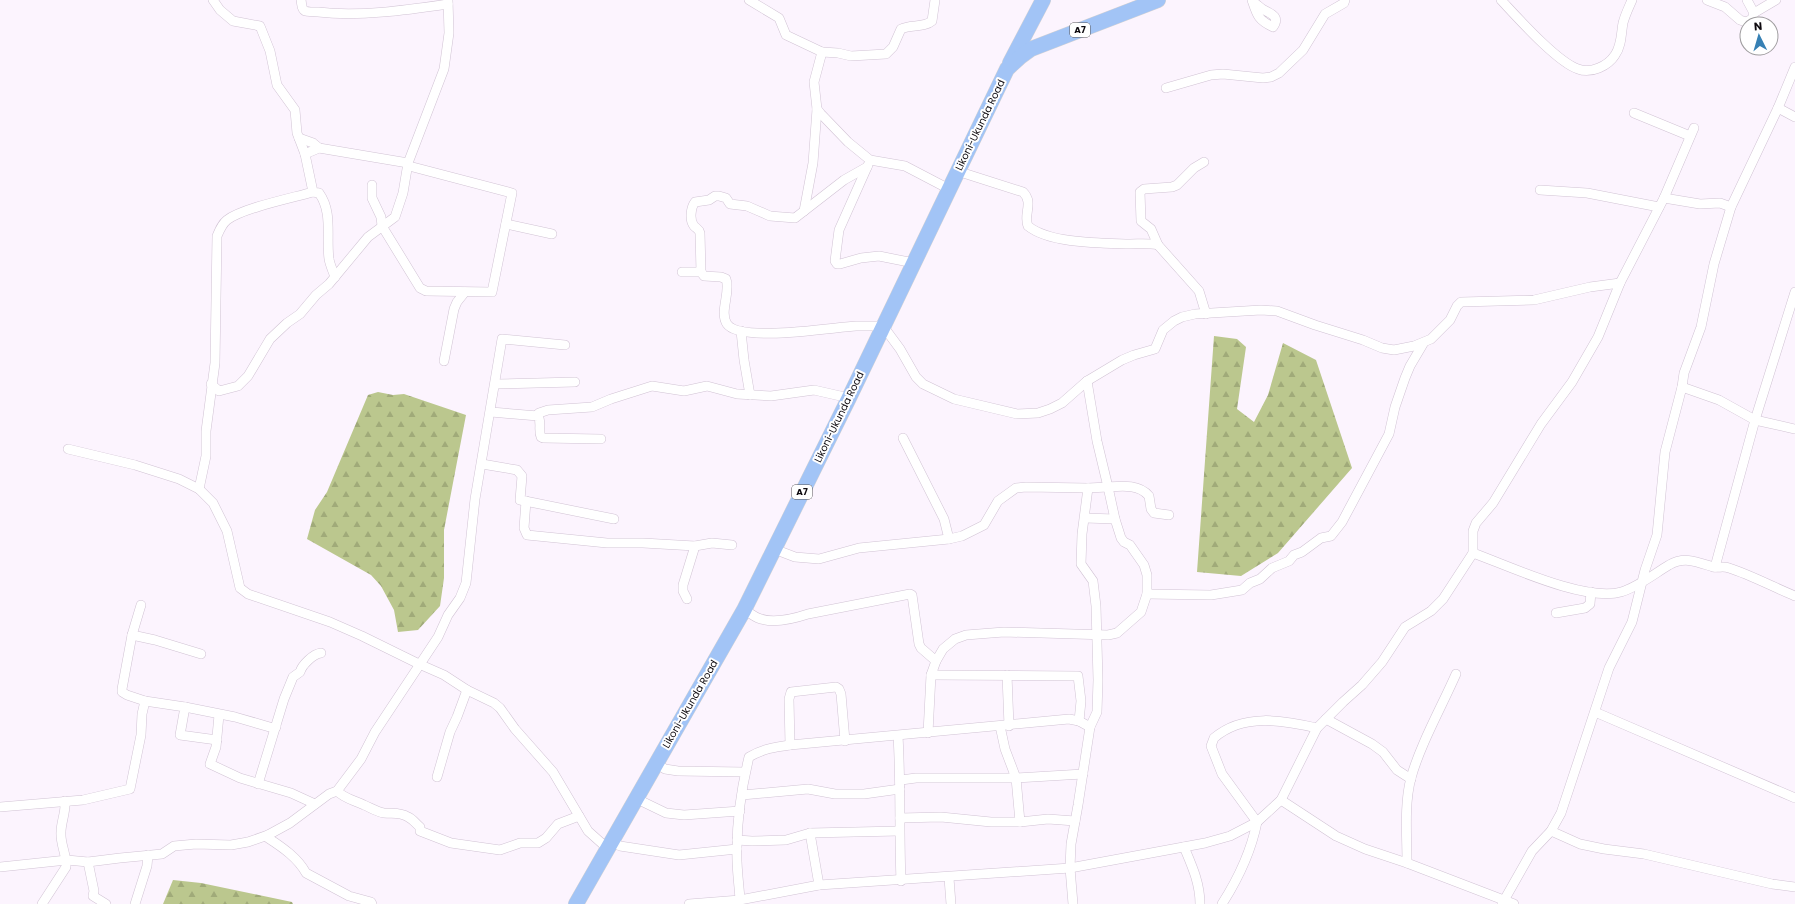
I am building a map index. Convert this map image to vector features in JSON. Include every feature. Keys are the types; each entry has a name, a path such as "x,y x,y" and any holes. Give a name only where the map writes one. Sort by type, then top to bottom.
{"highway":[{"name":"A7","path":"1007,69 1043,0"},
{"name":"Likoni-Ukunda Road","path":"576,904 635,798 744,610 849,398 948,189 1007,69 1020,57 1050,42 1158,0"},
{"path":"1030,26 1027,36 1031,43 1036,44 1050,42"}],"street":[{"path":"213,0 220,10 233,21 260,26 270,51 277,85 295,110 299,138 305,154 313,192"},
{"path":"212,384 219,391 238,386 248,376 270,339 287,323 300,314 316,295 335,277 361,244 391,220 397,212 409,164 444,69 449,33 448,2 383,11 329,14 306,11 302,8 301,0"},
{"path":"749,0 779,18 786,35 822,52 851,56 886,54 893,47 901,30 909,26 926,24 932,21 935,0"},
{"path":"1166,88 1212,75 1223,74 1271,78 1280,73 1303,50 1325,14 1344,3 1346,0"},
{"path":"1500,0 1532,33 1573,68 1584,70 1597,69 1609,62 1616,53 1620,42 1624,21 1632,0"},
{"path":"1707,0 1725,6 1743,22 1750,21 1754,12 1776,0"},
{"path":"1747,0 1754,12"},
{"path":"804,211 813,163 817,109 814,82 822,52"},
{"path":"1503,902 1532,851 1551,831 1561,813 1609,668 1632,622 1642,581 1658,535 1666,452 1684,373 1701,327 1714,264 1732,207 1778,108 1795,67"},
{"path":"1778,108 1795,117"},
{"path":"817,109 868,164"},
{"path":"690,904 740,900 819,885 949,878 1070,868 1184,847 1230,836 1257,822 1281,800 1317,728 1362,685 1382,662 1405,627 1431,611 1443,599 1473,553 1473,531 1476,523 1493,503 1526,447 1572,382 1598,337 1620,283 1664,198 1692,132 1634,113"},
{"path":"299,138 313,143 319,148 409,164 512,192 493,291 426,291 420,288 382,226 381,217 372,198 372,185"},
{"path":"305,154 319,148"},
{"path":"1204,162 1194,168 1177,185 1172,187 1144,189 1140,192 1141,222 1151,229 1158,245 1199,291 1203,299 1206,314"},
{"path":"868,164 839,230 835,261 837,264 840,264 861,258 879,256 914,263"},
{"path":"948,189 905,166 868,164 844,180 798,217 789,218 770,216 747,206 733,204 722,197 715,196 710,200 697,201 692,206 692,219 694,226 700,233 701,272 704,276 721,277 727,280 725,318 727,324 732,328 741,331 774,333 818,331 856,326 884,326 900,348 920,382 954,399 1017,414 1038,413 1050,410 1062,404 1087,381 1122,360 1134,354 1155,349 1163,330 1174,321 1189,315 1277,311 1387,350 1423,344 1431,339 1450,320 1457,306 1461,302 1534,300 1590,287 1620,283"},
{"path":"957,171 1023,192 1029,201 1028,226 1054,237 1092,244 1117,242 1158,245"},
{"path":"1540,190 1587,193 1659,207"},
{"path":"199,489 206,456 206,431 215,363 217,236 220,227 232,217 313,192 319,193 326,205 329,226 327,233 329,260 335,277"},
{"path":"1664,198 1700,204 1720,203 1732,207"},
{"path":"506,224 552,234"},
{"path":"682,272 701,272"},
{"path":"444,361 454,309 457,302 466,292"},
{"path":"1715,567 1755,420 1793,306 1795,292"},
{"path":"741,331 750,396"},
{"path":"0,867 67,860 88,862 162,854 174,846 196,844 231,845 248,842 268,835 290,824 329,794 337,791 361,759 375,732 438,637 448,615 460,598 466,583 475,498 496,384 502,338 565,345"},
{"path":"1147,594 1211,595 1242,590 1250,583 1260,579 1272,568 1289,561 1294,555 1302,552 1321,538 1331,536 1342,522 1389,434 1395,407 1405,378 1423,344"},
{"path":"928,733 928,707 931,675 936,661 947,645 960,636 1004,632 1096,636 1113,634 1124,628 1142,609 1147,594 1147,575 1144,565 1130,544 1124,542 1121,538 1115,519 1099,447 1087,381"},
{"path":"496,384 575,382"},
{"path":"491,412 537,416 539,413 548,410 592,406 652,386 684,391 706,386 750,396 783,396 814,390 849,398"},
{"path":"1682,387 1719,400 1755,420 1795,429"},
{"path":"537,416 540,419 539,433 541,437 601,439"},
{"path":"902,438 944,519 949,539"},
{"path":"68,449 135,465 179,479 199,489 213,503 227,531 240,588 248,594 330,622 362,636 444,675 467,690 494,703 500,708 553,772 588,830 609,844 679,855 752,841 786,840 810,833 899,831"},
{"path":"482,464 518,471 522,476 520,500 614,519"},
{"path":"774,549 795,558 819,559 859,548 949,539 962,536 984,525 998,501 1016,488 1026,487 1088,488 1126,486 1139,489 1149,496 1151,509 1154,513 1170,515"},
{"path":"1073,904 1070,868 1071,844 1090,727 1097,712 1098,698 1096,606 1093,581 1081,564 1082,534 1088,488"},
{"path":"526,501 524,528 527,535 585,542 695,546 712,543 732,545"},
{"path":"1085,518 1115,519"},
{"path":"687,600 683,591 683,585 695,546"},
{"path":"1473,553 1541,579 1591,592 1613,594 1631,589 1669,565 1681,560 1695,560 1715,567 1727,567 1795,596"},
{"path":"1556,613 1587,607 1590,604 1591,592"},
{"path":"744,610 759,618 774,620 792,619 808,614 910,594 912,595 914,602 917,640 921,648 936,661"},
{"path":"141,606 132,636 122,692 145,701 185,707 235,717 273,728 276,727"},
{"path":"132,636 155,640 201,654"},
{"path":"258,784 284,699 293,677 300,672 302,667 317,653 320,652"},
{"path":"1407,863 1410,779 1416,761 1456,674"},
{"path":"931,675 1078,676 1081,701 1079,721"},
{"path":"1007,675 1005,726 1006,749 1016,778 1020,822"},
{"path":"790,745 789,699 791,692 836,687 839,689 841,694 845,740"},
{"path":"437,777 450,732 467,690"},
{"path":"0,807 98,798 130,789 140,741 142,714 145,701"},
{"path":"185,707 180,735 217,740"},
{"path":"1595,712 1795,798"},
{"path":"219,715 217,740 210,764 240,778 291,793 315,804"},
{"path":"740,900 737,844 740,812 745,772 749,757 754,754 772,748 790,745 1069,719 1079,721 1090,727"},
{"path":"1326,719 1372,744 1383,752 1397,770 1410,779"},
{"path":"1222,904 1253,842 1257,822 1222,774 1211,746 1214,738 1230,727 1250,722 1274,720 1317,728"},
{"path":"898,736 901,785 899,831 901,881"},
{"path":"656,763 665,769 678,771 745,772"},
{"path":"742,795 808,789 835,794 864,794 901,785 916,778 1016,778 1083,774"},
{"path":"337,791 342,796 363,804 373,810 385,813 396,812 409,817 420,827 420,830 429,835 451,843 494,850 507,848 520,843 538,843 546,838 558,824 579,816"},
{"path":"635,798 666,813 684,815 740,812"},
{"path":"1281,800 1336,836 1365,849 1407,863 1503,902 1514,904"},
{"path":"42,904 66,867 67,860 61,837 66,808 65,801"},
{"path":"900,818 941,817 991,822 1020,822 1048,819 1075,822"},
{"path":"1551,831 1580,844 1604,849 1644,854 1795,888"},
{"path":"810,833 819,885"},
{"path":"268,835 268,838 279,845 302,866 306,873 349,896 371,902 372,904"},
{"path":"1184,847 1197,878 1200,904"},
{"path":"135,904 147,866 148,855"},
{"path":"88,862 94,891 93,896 106,904"},
{"path":"949,878 951,904"}],"green space":[{"path":"1214,336 1237,339 1246,347 1237,409 1254,422 1268,395 1283,343 1316,360 1352,468 1278,553 1241,576 1197,572"},
{"path":"378,392 393,395 404,394 466,415 444,530 444,578 440,606 418,630 398,632 394,610 381,586 371,575 307,539 315,510 327,492 368,395"},
{"path":"173,880 201,883 292,902 293,904 163,904"}]}
